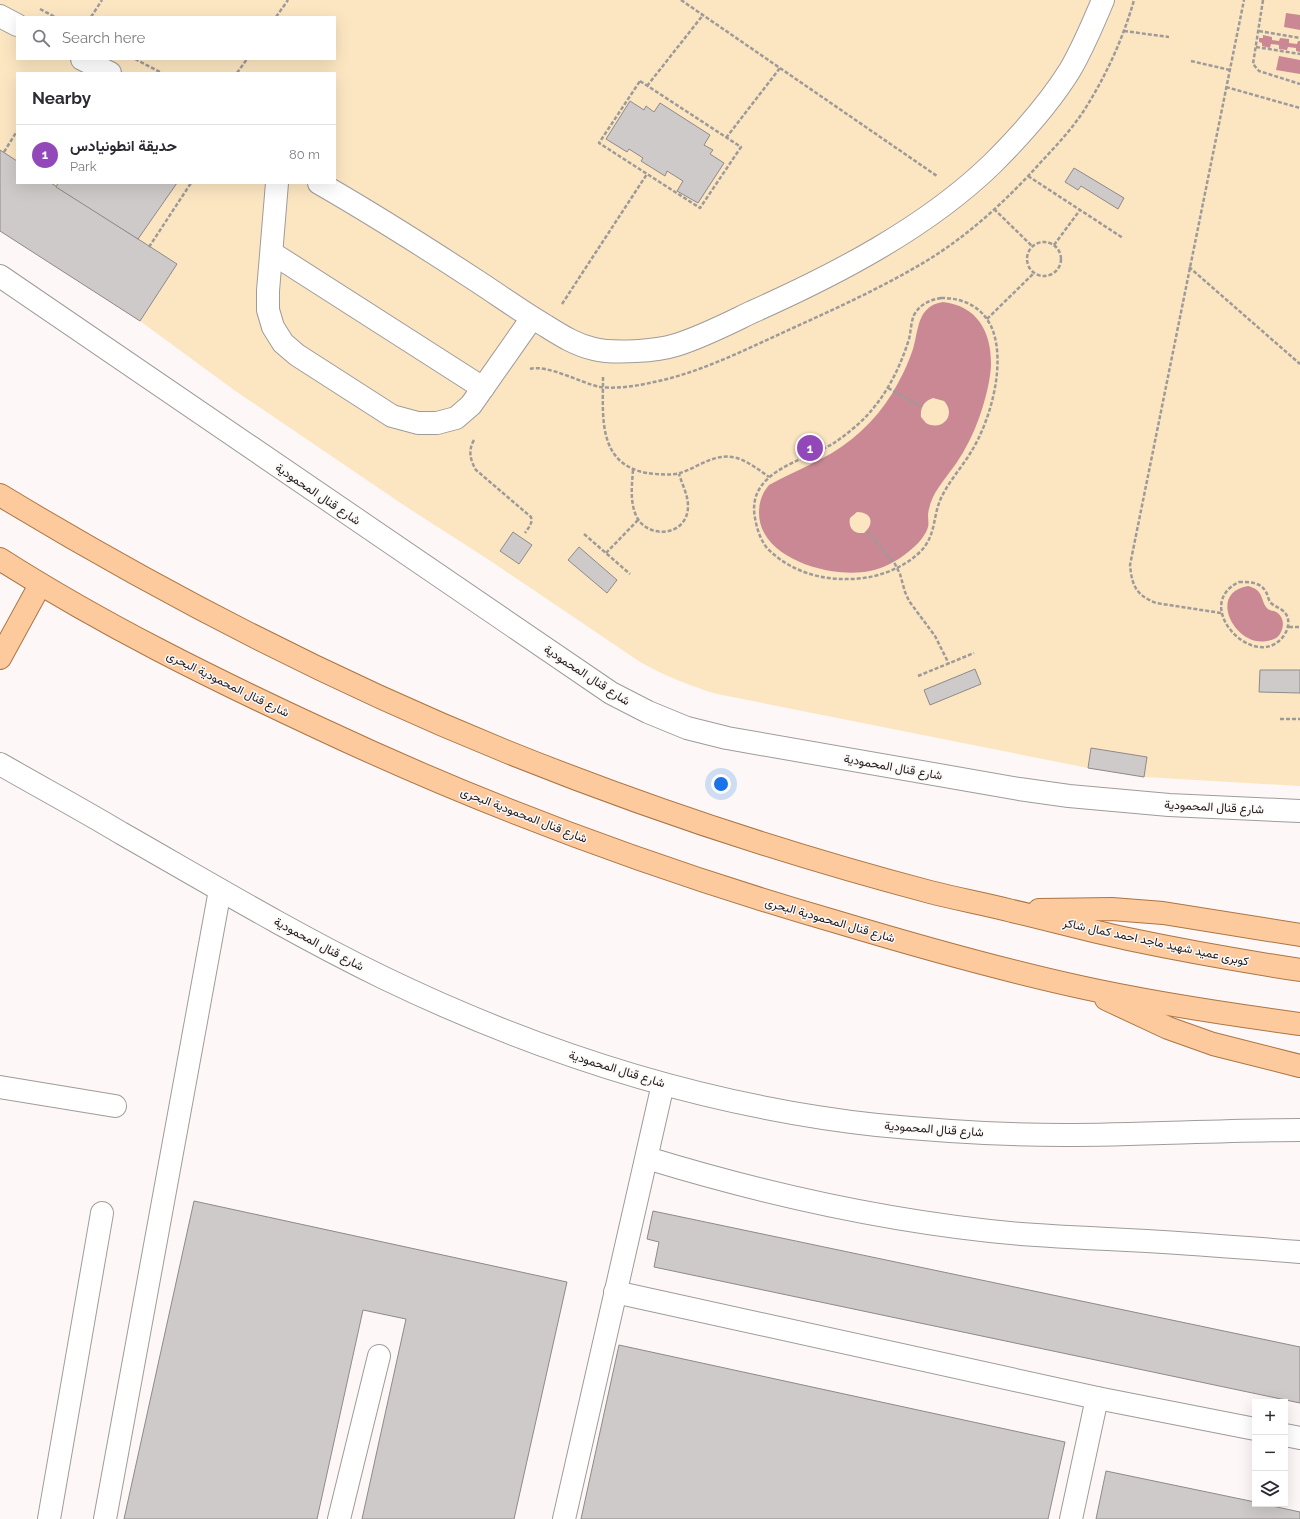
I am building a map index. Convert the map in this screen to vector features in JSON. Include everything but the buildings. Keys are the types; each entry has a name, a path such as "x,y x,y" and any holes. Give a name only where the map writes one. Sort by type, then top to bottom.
{"main road":[{"path":"0,495 148,581 238,629 329,674 408,710 505,751 674,815 846,868 933,892 1012,911 1112,909 1184,916 1300,934"},
{"name":"شارع قنال المحمودية البحرى","path":"0,559 40,584 154,648 271,706 389,761 510,811 632,857 756,898 947,954 1081,987"},
{"path":"0,658 40,584"},
{"name":"كوبرى عميد شهيد ماجد احمد كمال شاكر","path":"1012,911 1126,939 1233,960 1300,970"},
{"path":"1081,987 1182,1006 1300,1024"},
{"path":"1081,987 1124,1009 1168,1028 1214,1044 1300,1066"}],"street":[{"path":"321,184 398,229 532,318 572,342 596,350 627,352 675,346 774,303 878,248 928,217 960,192 991,165 1046,104 1070,70 1103,0"},
{"path":"0,16 16,24"},
{"path":"84,60 108,72"},
{"path":"277,184 268,291 268,310 273,327 283,343 303,359 392,416 418,423 437,423 456,418 471,405 532,318"},
{"path":"272,253 482,388"},
{"name":"شارع قنال المحمودية","path":"0,276 605,690 648,712 687,728 727,738 1019,789 1119,802 1300,812"},
{"name":"شارع قنال المحمودية","path":"0,764 300,935 382,977 467,1016 554,1050 663,1084 733,1101 804,1114 875,1124 948,1131 1065,1135 1300,1130"},
{"path":"105,1519 220,890"},
{"path":"564,1519 663,1084"},
{"path":"0,1087 115,1106"},
{"path":"647,1158 700,1174 773,1193 890,1217 1021,1234 1300,1252"},
{"path":"49,1519 102,1213"},
{"path":"615,1292 1097,1398 1252,1428"},
{"path":"339,1519 379,1356"},
{"path":"1071,1519 1097,1398"},
{"path":"1288,1436 1300,1438"}],"path":[{"path":"92,16 102,0"},
{"path":"277,16 288,0"},
{"path":"681,0 939,178 934,182"},
{"path":"1221,613 1156,603 1144,598 1133,583 1130,565 1244,0"},
{"path":"1263,0 1253,64 1257,70 1300,84"},
{"path":"647,86 703,15"},
{"path":"1124,31 1169,38"},
{"path":"1258,31 1300,38"},
{"path":"1256,47 1300,54"},
{"path":"138,60 160,72"},
{"path":"238,72 245,60"},
{"path":"1191,61 1230,70"},
{"path":"726,138 780,68"},
{"path":"640,81 647,86 741,147 700,208 599,143 640,81"},
{"path":"1226,87 1300,108"},
{"path":"4,152 16,134"},
{"path":"560,308 647,174"},
{"path":"1028,176 1122,238"},
{"path":"149,247 189,184"},
{"path":"994,209 1032,246"},
{"path":"1054,245 1080,210"},
{"path":"1039,242 1047,242 1054,245 1060,254 1060,264 1054,272 1044,276 1034,273 1028,265 1027,260 1027,255 1032,246 1039,242"},
{"path":"1189,267 1300,364"},
{"path":"987,319 1034,273"},
{"path":"952,298 963,300 973,305 987,319 996,340 998,358 997,379 994,396 972,450 941,498 934,529 927,544 914,558 897,568 876,576 844,579 826,578 808,574 786,564 773,554 762,542 757,529 754,513 755,500 759,489 769,477 780,470 832,444 845,435 871,410 888,388 909,339 914,315 921,306 936,299 952,298"},
{"path":"602,350 605,432 608,447 625,466 633,470 648,473 678,474 711,459 722,457 737,458 769,477"},
{"path":"888,388 922,407"},
{"path":"633,470 632,488 635,514 649,528 664,532 672,531 679,527 687,514 687,496 678,474"},
{"path":"606,554 639,519"},
{"path":"867,531 895,564 905,592 935,636 949,664"},
{"path":"584,534 630,574"},
{"path":"1239,582 1254,582 1264,589 1272,604 1286,614 1288,627 1286,633 1280,640 1272,645 1254,646 1238,638 1225,623 1221,613 1226,591 1239,582"},
{"path":"1288,627 1300,627"},
{"path":"918,676 974,653"},
{"path":"1280,719 1300,719"}],"shaded area":[{"path":"0,0 1300,0 1300,786 1144,777 1088,768 717,694 697,688 659,672 640,662 234,390 140,321 0,231"},
{"path":"1286,13 1300,15 1300,30 1284,27"},
{"path":"1263,35 1272,37 1272,40 1279,41 1280,38 1289,39 1289,43 1297,44 1298,41 1300,41 1300,52 1296,51 1296,48 1288,47 1287,50 1279,49 1279,45 1271,44 1270,48 1262,46 1262,43 1259,42 1259,38 1263,38"},
{"path":"1279,56 1300,60 1300,74 1276,70"},
{"path":"943,302 955,304 965,309 980,322 988,341 991,363 989,383 975,429 960,457 933,497 928,515 928,527 921,540 899,559 882,568 854,573 837,572 818,568 800,562 784,554 771,543 762,529 759,509 764,491 769,485 832,453 852,439 870,422 885,404 898,383 911,353 920,320 928,308 934,304","holes":["933,398 944,401 948,406 948,416 946,421 942,424 932,425 926,423 921,417 923,405","857,512 869,516 871,522 870,526 864,533 852,530 850,525 850,518"]},
{"path":"1248,586 1259,592 1267,608 1280,615 1282,618 1282,631 1279,636 1272,640 1256,641 1245,636 1236,629 1230,619 1227,608 1229,599 1235,591"}],"place":[{"name":"حديقة انطونيادس","path":"810,448"}]}
